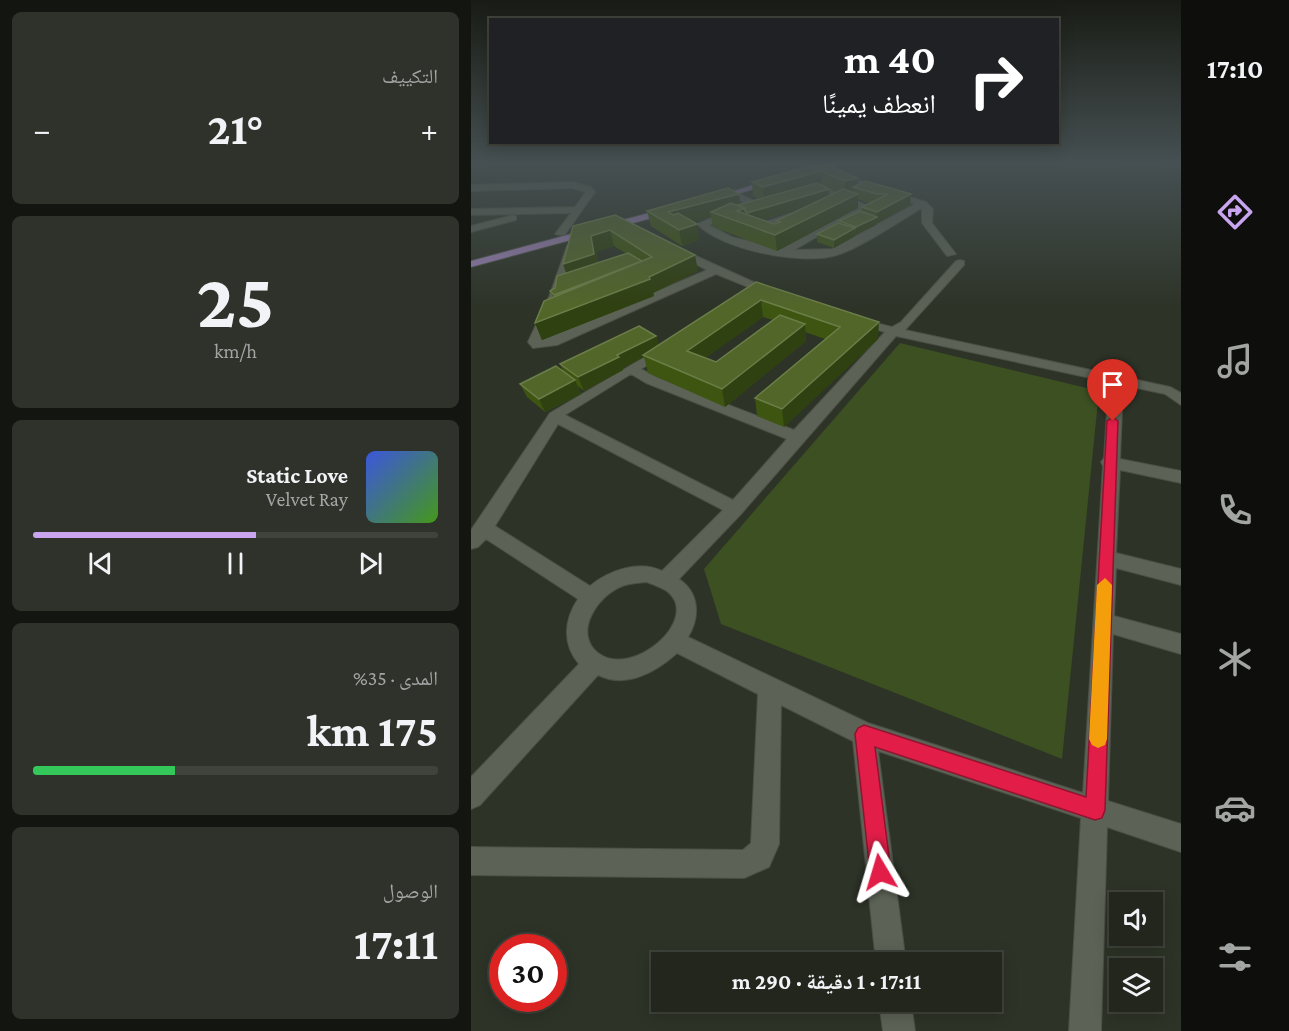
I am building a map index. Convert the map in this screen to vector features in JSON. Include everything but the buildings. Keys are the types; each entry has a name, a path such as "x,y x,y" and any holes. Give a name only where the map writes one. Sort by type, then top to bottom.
{"main road":[{"path":"471,258 652,211"},
{"path":"471,264 600,230 634,225 666,211"}],"street":[{"path":"471,212 504,211"},
{"path":"471,229 541,211"},
{"path":"560,234 577,211"},
{"path":"739,211 702,224 715,233 751,247 819,255 835,252 910,211"},
{"path":"796,216 807,211"},
{"path":"786,251 856,211"},
{"path":"667,579 735,509 893,331 905,325 956,258 927,224 928,211"},
{"path":"576,236 555,297 535,342 538,345 552,342 715,270"},
{"path":"658,240 715,270 786,297"},
{"path":"744,302 765,290"},
{"path":"849,318 893,331 1170,391 1181,400"},
{"path":"591,597 512,544 477,535 555,416 683,339"},
{"path":"632,369 651,380 797,437"},
{"path":"1085,1031 1109,462 1116,380"},
{"path":"555,416 735,509"},
{"path":"1109,462 1181,477"},
{"path":"1106,558 1181,577"},
{"path":"649,574 667,579 681,589 687,605 686,623 676,642 659,658 637,668 614,670 594,664 580,651 575,633 580,614 591,597 609,583 629,575 649,574"},
{"path":"1103,622 1181,644"},
{"path":"676,642 864,734 1181,838"},
{"path":"471,796 594,664"},
{"path":"471,861 744,864 759,857 765,844 771,689"},
{"path":"864,734 890,952"},
{"path":"896,1012 899,1031"}],"green space":[{"path":"900,343 1099,391 1062,759 721,624 704,569"}],"slow traffic":[{"path":"1098,739 1105,585"}],"route":[{"path":"880,872 864,734 1095,810 1109,462 1113,421"}]}
